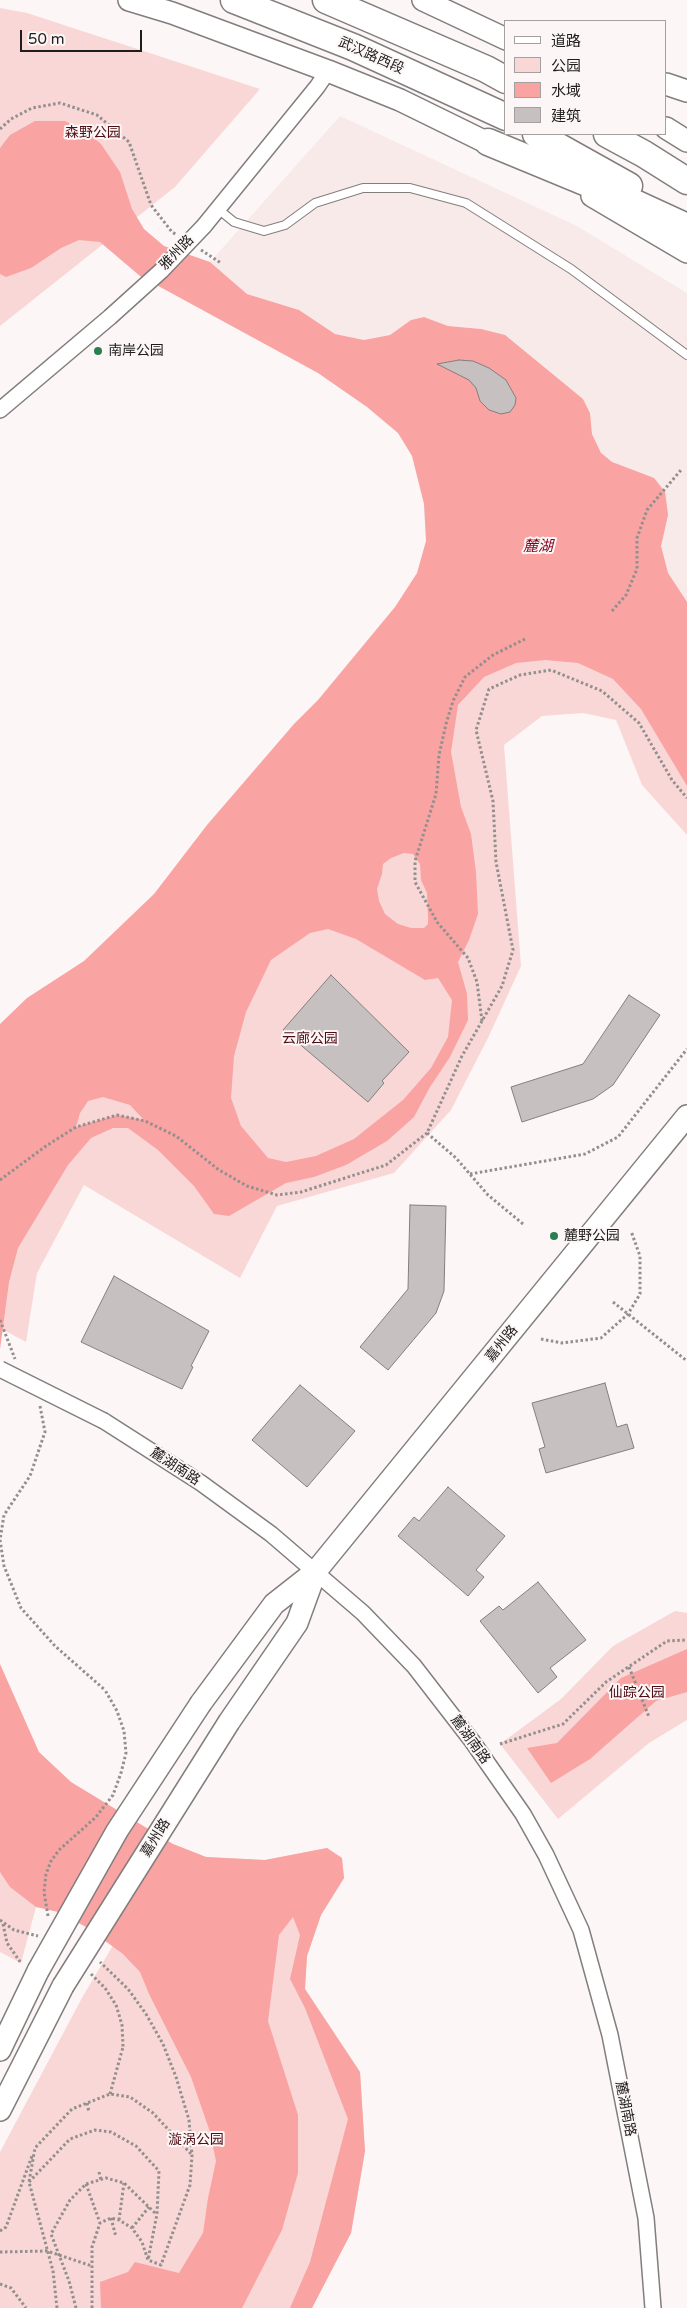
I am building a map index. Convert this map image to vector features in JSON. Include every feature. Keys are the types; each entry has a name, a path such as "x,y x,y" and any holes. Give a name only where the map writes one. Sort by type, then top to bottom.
{"highway":[{"name":"武汉路西段","path":"234,0 353,47 504,116"},
{"path":"326,0 504,79"},
{"path":"538,135 604,171 687,221"},
{"path":"609,135 687,181"},
{"path":"488,142 626,199 687,227"}],"street":[{"path":"129,0 172,13 328,70 400,100 488,142 604,202 687,252"},
{"path":"424,0 445,5 504,39"},
{"name":"雅州路","path":"0,410 161,271 204,226 328,70"},
{"path":"667,84 687,91"},
{"path":"667,129 687,141"},
{"name":"嘉州路","path":"0,2050 30,1967 116,1831 202,1704 274,1604 316,1571 687,1116"},
{"name":"麓湖南路","path":"0,1368 104,1422 201,1484 271,1534 316,1571 363,1614 414,1666 472,1741 523,1814 546,1855 581,1930 610,2035 646,2218 653,2308"},
{"name":"嘉州路","path":"0,2110 63,1986 229,1722 297,1622 316,1571"}],"lane":[{"path":"218,209 234,222 264,231 285,225 315,203 363,188 410,188 466,203 571,269 687,355"}],"path":[{"path":"0,129 11,119 32,108 60,102 97,115 129,142 152,205 172,232 180,237"},
{"path":"197,247 221,263"},
{"path":"612,611 626,595 637,569 637,538 647,510 681,470"},
{"path":"482,1020 477,982 468,958 437,922 415,882 415,861 436,794 439,755 446,724 453,701 465,677 493,655 527,638"},
{"path":"0,1180 46,1146 76,1127 117,1115 145,1120 153,1124 176,1136 219,1170 240,1182 277,1195 301,1192 386,1164 427,1133 462,1056 502,986 513,950 496,862 493,801 476,730 489,690 520,675 551,670 602,692 639,723 672,780 687,798"},
{"path":"470,1174 585,1154 618,1137 687,1049"},
{"path":"427,1133 456,1158 488,1195 523,1224"},
{"path":"541,1339 562,1342 601,1338 628,1314 640,1294 640,1256 631,1231"},
{"path":"613,1302 678,1355 687,1360"},
{"path":"0,1320 16,1360"},
{"path":"39,1401 45,1432 30,1476 4,1515 0,1540 4,1566 21,1608 55,1646 105,1690"},
{"path":"500,1744 563,1724 606,1682 667,1641 687,1640"},
{"path":"629,1668 649,1717"},
{"path":"1,1922 7,1943 30,1967"},
{"path":"1,1922 14,1930 40,1936"},
{"path":"95,1958 128,1989 146,2014 163,2044 176,2076 189,2120 192,2155 190,2185 161,2265 148,2260"},
{"path":"110,2094 123,2047"},
{"path":"0,2232 6,2227 35,2148 72,2109 110,2094 130,2096 153,2113 192,2155"},
{"path":"87,2103 89,2112"},
{"path":"30,2182 70,2139 95,2130 111,2132 136,2146 159,2171 157,2214 148,2260"},
{"path":"35,2148 30,2182 53,2271 57,2308"},
{"path":"99,2172 101,2180"},
{"path":"76,2308 51,2234 70,2200 86,2184 106,2178 124,2182 157,2214"},
{"path":"119,2220 124,2182"},
{"path":"86,2184 100,2223 92,2247 92,2308"},
{"path":"132,2228 149,2207"},
{"path":"100,2223 111,2218 119,2220 132,2228 142,2242 148,2260"},
{"path":"111,2218 116,2237"},
{"path":"0,2252 48,2251 92,2266"},
{"path":"0,2284 11,2288 26,2308"}],"shaded area":[{"path":"340,116 577,226 687,293 687,602 668,573 661,545 668,515 654,478 612,462 601,453 592,434 590,413 583,399 481,329 448,326 424,317 411,320 390,335 364,340 335,334 299,310 247,294 210,262"}],"green space":[{"name":"森野公园","path":"0,8 27,13 260,89 175,187 0,326"},
{"name":"云廊公园","path":"601,453 612,462 654,478 665,492 668,515 661,546 668,573 687,602 687,835 642,785 616,720 583,713 542,716 504,745 521,966 488,1038 451,1110 394,1173 277,1206 240,1278 84,1185 37,1273 26,1342 0,1328 0,1134"},
{"name":"仙踪公园","path":"675,1611 687,1613 687,1720 649,1743 558,1819 500,1744 561,1699 613,1646"},
{"path":"0,1799 36,1907 21,1963 0,1952"},
{"name":"漩涡公园","path":"173,1844 206,1857 265,1860 327,1848 342,1858 344,1878 321,1915 307,1956 305,1989 360,2072 365,2151 351,2233 312,2308 0,2308 0,2152 83,1996"}],"water":[{"name":"麓湖","path":"35,121 65,121 87,132 101,144 120,172 132,209 144,229 164,246 210,262 247,294 299,310 335,334 364,340 390,335 411,320 424,317 448,326 481,329 505,335 583,399 590,413 592,434 601,453 612,462 654,478 665,492 668,515 661,546 668,573 687,602 687,786 641,709 613,679 578,663 545,660 516,663 484,677 458,705 451,752 461,807 471,834 476,872 478,914 469,940 458,962 467,994 468,1020 450,1057 430,1087 414,1117 387,1141 346,1165 314,1177 286,1183 229,1216 214,1214 194,1186 158,1150 128,1128 113,1128 91,1138 68,1165 18,1248 9,1282 0,1349 0,1024 27,998 84,961 154,894 207,825 294,724 318,700 395,607 417,573 426,541 424,504 412,456 398,433 367,407 318,373 140,276 100,242 79,240 61,248 31,268 6,277 0,274 0,148 10,135","holes":["404,853 413,854 420,864 421,880 427,893 428,924 424,928 411,928 398,924 385,914 379,901 377,889 383,864 391,858","328,929 356,939 425,980 438,978 452,1000 448,1037 431,1068 403,1100 354,1139 316,1156 286,1162 268,1158 241,1126 231,1098 234,1056 246,1012 271,960 310,933","103,1097 130,1105 144,1120 117,1115 76,1127 80,1113 88,1101"]},
{"path":"687,1649 687,1692 656,1701 590,1759 551,1783 527,1748 557,1743 621,1678"},
{"path":"0,1664 39,1752 71,1782 173,1844 206,1857 265,1860 327,1848 342,1858 344,1878 321,1915 307,1956 305,1989 360,2072 365,2151 351,2233 312,2308 290,2308 310,2262 348,2119 305,2008 290,1979 300,1935 293,1917 279,1935 268,2021 298,2115 298,2173 282,2230 242,2308 101,2308 100,2282 128,2272 135,2262 179,2273 203,2233 216,2161 210,2132 191,2077 149,1994 140,1972 123,1954 86,1927 58,1912 36,1907 10,1887 0,1872"}],"building":[{"path":"459,360 473,361 489,368 506,380 516,398 515,405 510,412 501,414 489,410 480,401 476,388 469,380 437,364"},
{"path":"331,975 409,1052 382,1081 384,1083 368,1102 283,1030"},
{"path":"629,995 660,1015 613,1085 593,1099 522,1122 511,1087 583,1064"},
{"path":"410,1205 446,1206 444,1291 436,1313 388,1370 360,1347 408,1289"},
{"path":"114,1276 209,1331 191,1366 193,1367 182,1389 81,1342"},
{"path":"605,1383 617,1427 627,1424 634,1448 546,1473 539,1449 545,1447 532,1403"},
{"path":"300,1385 355,1431 307,1487 252,1440"},
{"path":"448,1487 505,1536 476,1570 484,1577 468,1596 398,1536 414,1517 419,1521"},
{"path":"538,1582 586,1640 550,1668 557,1677 538,1693 480,1621 499,1606 503,1610"}],"place":[{"name":"南岸公园","path":"98,351"},
{"name":"麓野公园","path":"554,1236"}]}
